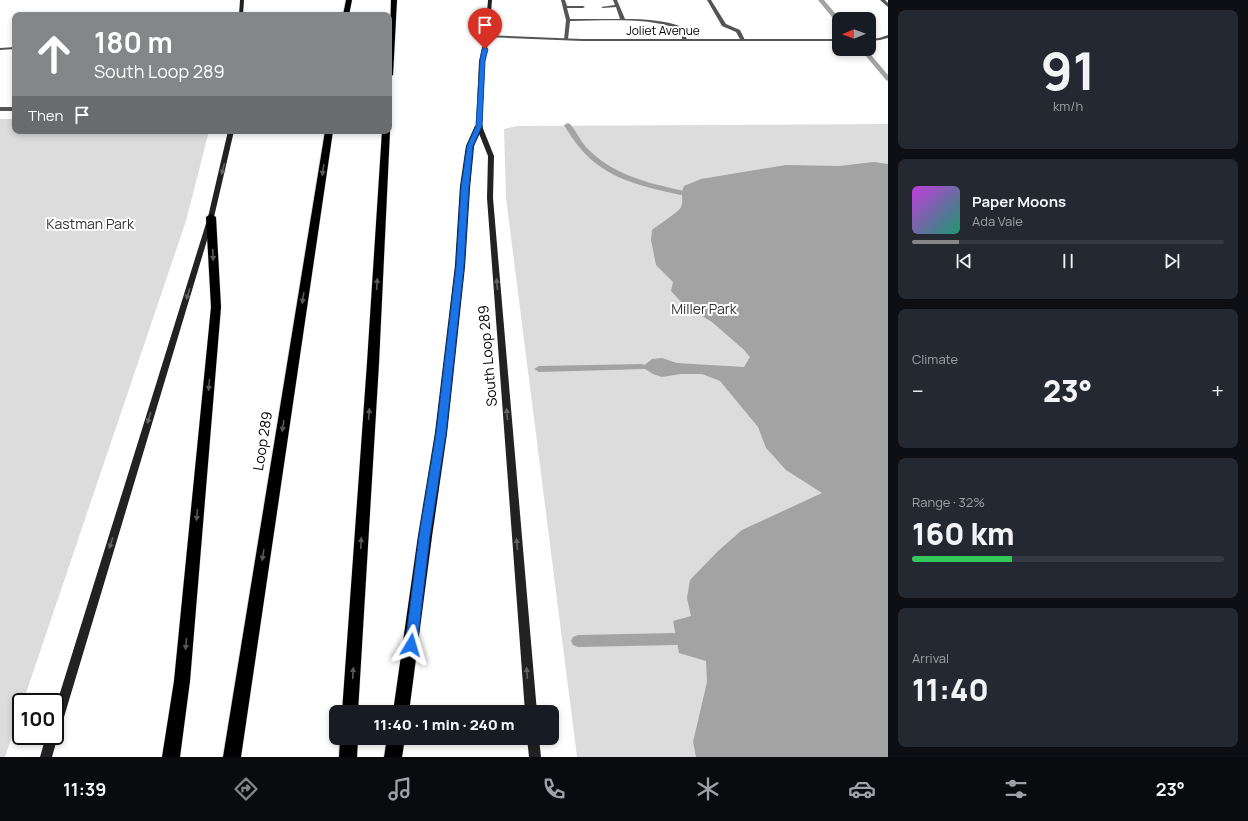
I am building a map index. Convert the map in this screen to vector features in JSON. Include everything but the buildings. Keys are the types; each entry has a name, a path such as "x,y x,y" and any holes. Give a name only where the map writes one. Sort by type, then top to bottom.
{"highway":[{"path":"347,12 349,0"},
{"path":"392,30 394,0"},
{"path":"402,705 425,536 441,433 460,266 465,187 469,153 470,146 479,126"},
{"name":"Loop 289","path":"232,757 329,134"},
{"path":"350,705 373,363 386,134"},
{"path":"171,757 182,681 216,307 211,216"},
{"path":"348,757 349,745"},
{"path":"393,757 395,745"}],"main road":[{"path":"241,12 242,0"},
{"name":"South Loop 289","path":"490,0 487,36 482,61 479,126 491,156 490,198 530,705"},
{"path":"64,698 211,216 230,134"},
{"path":"46,757 49,745"},
{"path":"534,745 535,757"}],"street":[{"path":"563,0 568,20 566,39"},
{"path":"615,0 622,20"},
{"path":"709,0 724,25 738,31 743,40"},
{"path":"882,0 888,6"},
{"path":"603,7 617,6"},
{"path":"565,7 583,7"},
{"path":"568,20 655,20 681,28 685,40"},
{"name":"Joliet Avenue","path":"487,36 566,39 832,40"},
{"path":"876,39 888,36"},
{"path":"0,49 12,48"},
{"path":"0,109 12,109"}],"green space":[{"name":"Kastman Park","path":"0,119 12,119 12,134 208,134 186,221 26,693 12,693 12,736 5,757 0,757"},
{"name":"Miller Park","path":"888,124 888,757 577,757 506,198 504,129 517,126"}],"shaded area":[{"path":"874,162 888,164 888,757 696,757 693,742 707,682 706,661 679,653 673,621 691,616 687,598 690,580 718,551 742,530 822,493 786,470 766,448 758,427 720,381 702,374 681,374 662,377 653,374 642,367 652,359 662,358 677,363 744,367 750,357 712,322 685,306 671,291 673,282 656,265 651,240 652,230 673,215 681,207 684,186 701,179 786,165 839,166"}],"waterway":[{"path":"821,0 832,13"},
{"path":"869,56 888,79"},
{"path":"568,125 582,147 595,160 606,167 630,179 681,193"},
{"path":"539,369 642,367"},
{"path":"578,641 676,639"}],"route":[{"path":"411,645 425,536 441,433 460,266 465,187 470,146 479,126 482,61 485,49"}]}
